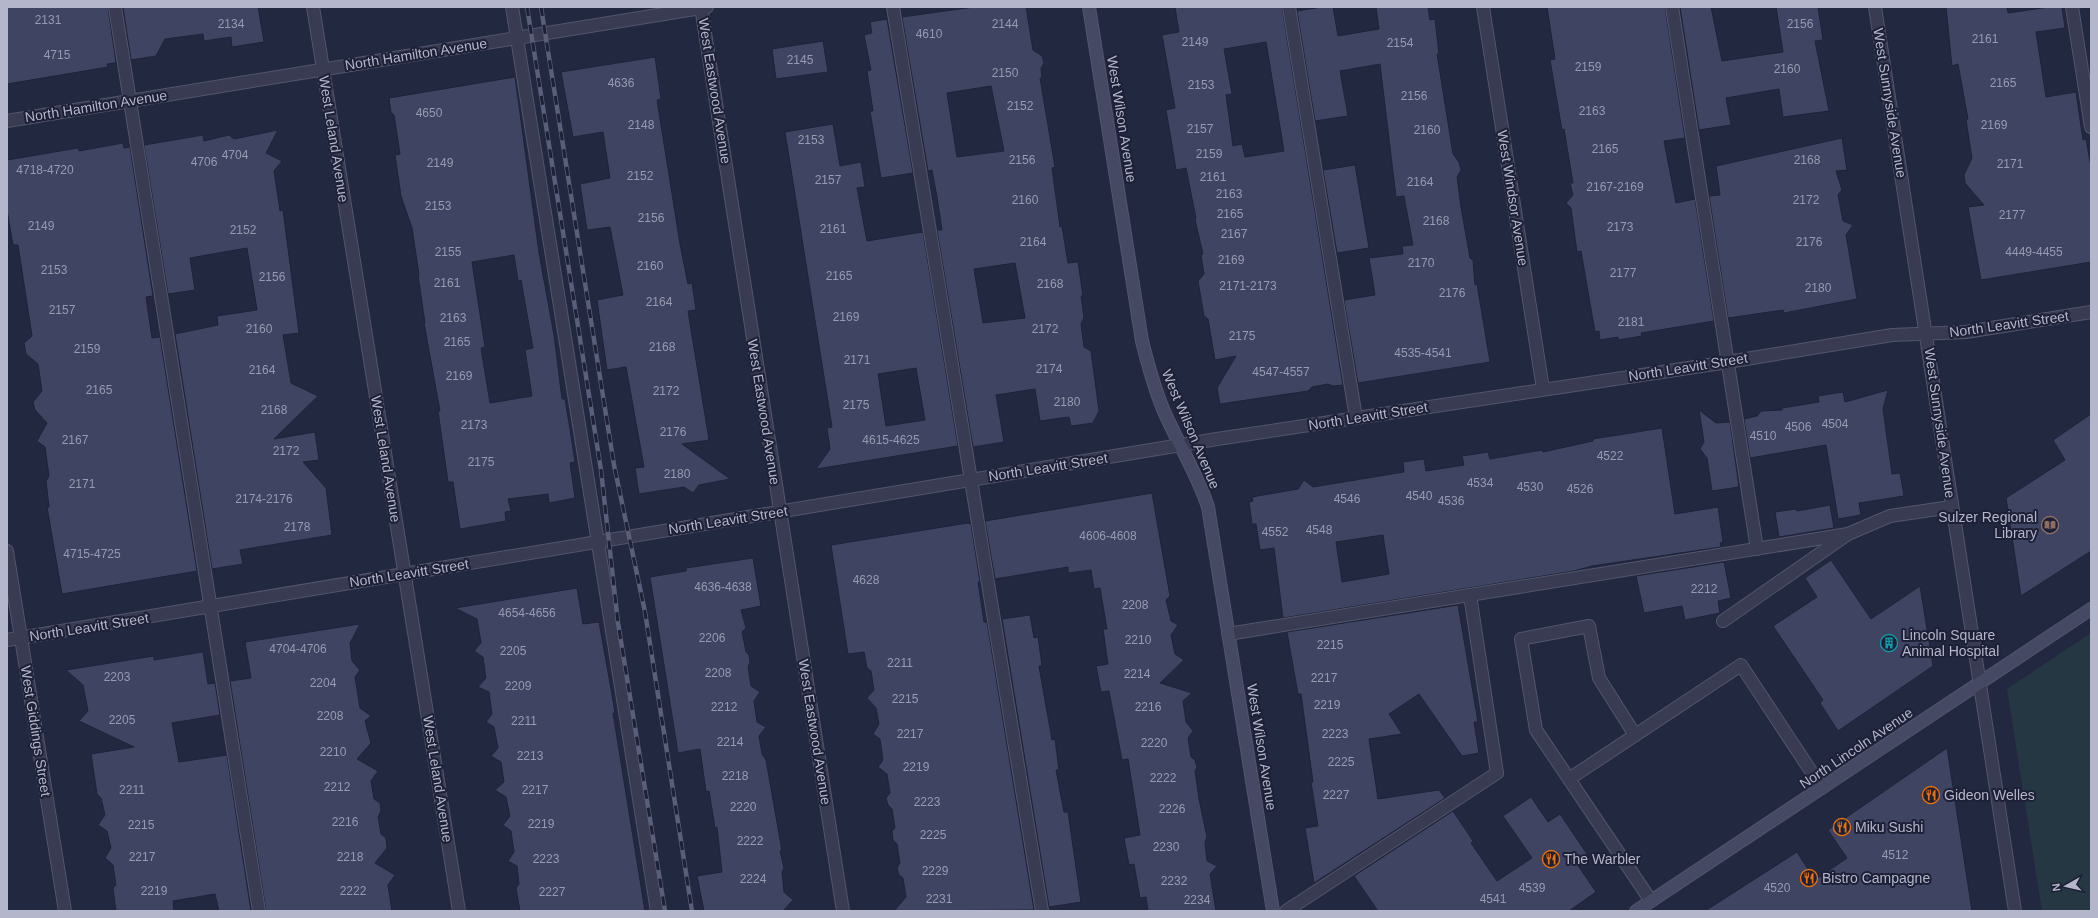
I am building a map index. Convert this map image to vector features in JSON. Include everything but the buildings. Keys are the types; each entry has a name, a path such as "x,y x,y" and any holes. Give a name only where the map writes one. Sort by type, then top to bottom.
{"street":[{"path":"115,7 259,911"},
{"name":"West Leland Avenue","path":"313,7 459,911"},
{"path":"512,7 657,911"},
{"name":"North Hamilton Avenue","path":"7,121 703,7"},
{"name":"West Eastwood Avenue","path":"703,7 843,911"},
{"path":"893,7 1042,911"},
{"name":"West Wilson Avenue","path":"1089,7 1142,341 1151,378 1164,410 1202,488 1208,507 1273,911"},
{"path":"1290,7 1356,418"},
{"name":"West Windsor Avenue","path":"1483,7 1543,389"},
{"path":"1672,7 1757,549"},
{"name":"West Sunnyside Avenue","path":"1875,7 1927,334 1951,507 2013,911"},
{"path":"2072,7 2091,127"},
{"name":"North Leavitt Street","path":"7,640 1181,445 1728,362 1892,335 1966,332 2091,312"},
{"path":"1723,621 1848,534 1890,516 1951,507"},
{"path":"1228,634 1848,534"},
{"name":"West Giddings Street","path":"7,551 65,911"},
{"path":"1286,911 1497,773 1470,595"},
{"name":"North Lincoln Avenue","path":"1636,911 1979,685 2091,609"},
{"path":"1635,735 1598,678 1589,626 1521,639 1536,730 1651,901"},
{"path":"1570,779 1741,665 1822,788"}],"shaded area":[{"path":"2091,633 2091,911 2042,911 2007,689"}],"railway":[{"path":"527,7 601,470 618,623 665,911"},
{"path":"541,7 614,465 645,612 692,911"}],"place":[{"name":"Sulzer Regional Library","path":"2050,525"},
{"name":"Lincoln Square Animal Hospital","path":"1889,643"},
{"name":"Gideon Welles","path":"1931,795"},
{"name":"Miku Sushi","path":"1842,827"},
{"name":"The Warbler","path":"1551,859"},
{"name":"Bistro Campagne","path":"1809,878"}]}
